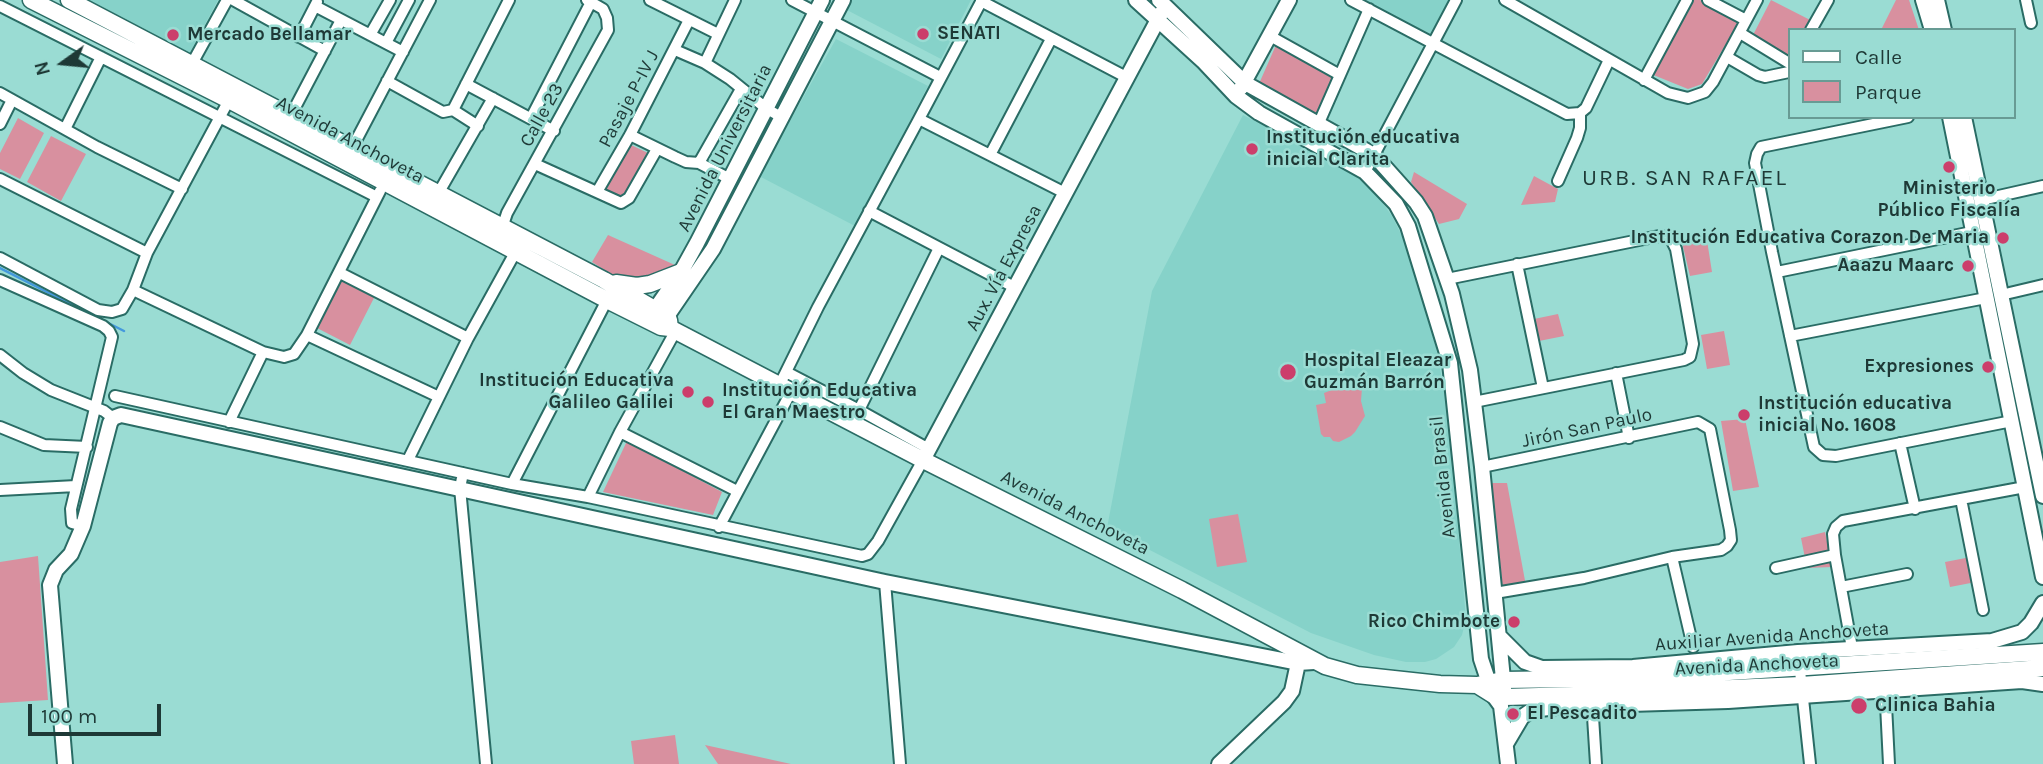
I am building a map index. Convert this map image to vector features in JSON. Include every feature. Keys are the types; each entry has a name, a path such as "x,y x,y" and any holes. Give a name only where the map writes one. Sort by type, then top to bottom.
{"main road":[{"name":"Avenida Anchoveta","path":"31,0 290,117 349,155 381,190 516,251 607,300 662,322 855,416 1182,590 1306,663 1357,675 1592,700 1885,685 2043,668"},
{"name":"Avenida Anchoveta","path":"69,0 229,100 349,155 439,192 502,228 604,280 662,322"},
{"path":"662,322 713,249 843,0"},
{"name":"Avenida Brasil","path":"1136,0 1203,61 1236,96 1259,113 1365,172 1396,204 1414,242 1450,363 1477,632 1481,659 1494,691 1508,764"},
{"path":"1236,96 1289,0"},
{"path":"1923,0 1930,28"},
{"path":"1937,0 1944,28"},
{"name":"Avenida Brasil","path":"1163,2 1245,83 1374,155 1416,202 1433,233 1466,350 1474,401 1499,636 1494,691"},
{"name":"Aux. Vía Expresa","path":"926,455 1158,18 1163,2"},
{"name":"Avenida Universitaria","path":"662,322 681,272 819,6"},
{"path":"1951,119 1981,200 1999,362 2043,577"},
{"path":"1964,119 1963,151 1972,232 2014,359 2043,496"},
{"path":"1414,242 1433,233"},
{"path":"604,280 636,286 650,284 681,272"},
{"path":"1999,362 2014,359"},
{"path":"65,764 50,585 56,569 71,554 83,526 113,418 121,415 462,480 885,582 1306,663 1284,702 1219,764"},
{"name":"Auxiliar Avenida Anchoveta","path":"1499,636 1525,662 1552,668 1633,667 1852,648 1992,641 2022,632 2043,603"},
{"name":"Avenida Anchoveta","path":"1494,691 1635,678 2043,652"},
{"path":"1885,685 2022,681 2043,684"},
{"path":"1506,744 1522,717 1532,710 1592,700"}],"street":[{"path":"187,72 230,0 325,51"},
{"path":"370,35 390,0"},
{"path":"386,43 409,0"},
{"path":"349,155 430,0"},
{"path":"453,110 509,0"},
{"path":"650,0 718,34"},
{"path":"705,63 735,0"},
{"path":"792,0 819,6 832,21 940,77"},
{"path":"1351,0 1556,110 1567,114 1580,113"},
{"path":"1365,172 1456,0"},
{"path":"1505,0 1668,93 1688,98 1704,92 1713,82 1757,0"},
{"path":"1644,80 1687,0"},
{"path":"1707,0 1746,20"},
{"path":"1812,28 1828,0"},
{"path":"2026,0 2031,23"},
{"path":"531,118 589,1"},
{"name":"Calle 23","path":"502,228 507,213 606,35 607,18 603,9 589,1"},
{"path":"115,396 408,460 462,480 512,484 588,497 719,527 785,383 869,211 981,1 1126,77"},
{"path":"299,37 316,3 341,20 403,52"},
{"path":"0,6 220,117 381,190 340,273 294,354 284,357 263,352 133,290"},
{"path":"1318,125 1369,9"},
{"path":"290,117 341,20"},
{"name":"Pasaje P-IV J","path":"597,192 675,50 688,20"},
{"path":"1740,33 1787,62"},
{"path":"1270,36 1340,75"},
{"path":"990,155 1051,39"},
{"path":"675,50 705,63 783,118"},
{"path":"65,129 101,57"},
{"path":"1727,57 1765,77 1787,72"},
{"path":"1558,181 1580,128 1580,113 1592,98 1609,60"},
{"path":"387,81 443,112 453,110 478,126"},
{"path":"466,84 554,131"},
{"path":"699,163 741,89"},
{"path":"0,93 182,189"},
{"path":"439,192 493,98"},
{"path":"0,124 12,100"},
{"path":"0,258 98,310 112,312 122,309 133,290 147,253 229,100"},
{"path":"1898,119 1761,147 1755,163 1814,447 1823,455 1836,456 2012,421"},
{"path":"919,120 1065,193"},
{"path":"630,135 686,162 699,163 730,179"},
{"path":"535,163 617,202 625,202 657,149"},
{"path":"0,179 147,253"},
{"path":"1981,200 2043,186"},
{"path":"869,211 1016,288"},
{"path":"1777,272 1972,232"},
{"path":"1447,279 1659,236 1670,237 1676,249 1692,352 1690,357 1474,401"},
{"path":"855,416 939,248"},
{"path":"408,460 468,338 516,251"},
{"path":"1517,264 1543,388"},
{"path":"340,273 468,338"},
{"path":"0,279 109,331 113,337 94,407 70,518 72,523 83,526"},
{"path":"1790,335 2043,285"},
{"path":"512,484 607,300"},
{"path":"588,497 620,432 662,322"},
{"path":"307,335 439,397"},
{"path":"229,422 263,352"},
{"path":"0,355 37,382 113,418"},
{"path":"1616,373 1629,438"},
{"name":"Jirón San Paulo","path":"1482,467 1698,422 1710,429 1731,540 1721,550 1672,557"},
{"path":"0,427 44,446 87,447"},
{"path":"620,432 737,491"},
{"path":"1900,443 1915,509"},
{"name":"Aux. Vía Expresa","path":"719,527 862,556 873,549 926,455"},
{"path":"462,480 486,764"},
{"path":"0,490 76,486"},
{"path":"1852,648 1835,555 1833,534 1836,527 1843,522 2025,487"},
{"path":"1961,499 1983,610"},
{"path":"1776,568 1835,555"},
{"path":"1495,593 1584,578 1672,557 1693,647"},
{"path":"1841,587 1907,574"},
{"path":"885,582 900,764"},
{"path":"1798,652 1810,764"},
{"path":"1885,685 1889,764"},
{"path":"1592,700 1596,764"}],"shaded area":[{"name":"Mercado Bellamar","path":"83,0 218,0 188,56"},
{"name":"SENATI","path":"850,0 971,0 941,59 845,9"},
{"path":"1364,0 1450,0 1431,35"},
{"path":"836,39 928,86 855,226 759,176"},
{"name":"Hospital Eleazar Guzmán Barrón","path":"1243,115 1348,169 1376,194 1392,216 1408,248 1421,286 1436,347 1448,412 1466,619 1462,635 1454,647 1436,659 1406,662 1374,655 1311,633 1107,528 1152,291"}],"green space":[{"path":"1691,0 1700,0 1739,22 1702,84 1688,89 1651,74"},
{"path":"1771,0 1818,24 1815,28 1787,28 1787,57 1753,35"},
{"path":"1896,0 1909,0 1918,28 1882,28"},
{"path":"1276,45 1338,77 1317,120 1258,86"},
{"path":"18,118 44,133 20,179 0,169 0,153"},
{"path":"51,136 86,154 61,201 27,182"},
{"path":"629,144 650,154 625,201 605,192"},
{"path":"1414,172 1467,204 1459,219 1439,224 1411,182"},
{"path":"1534,176 1558,189 1555,202 1521,205"},
{"path":"1706,234 1712,272 1690,276 1681,238"},
{"path":"608,235 675,265 639,279 617,278 592,262"},
{"path":"341,278 375,296 350,345 317,328"},
{"path":"1558,314 1564,336 1539,341 1534,319"},
{"path":"1724,331 1730,365 1707,369 1701,335"},
{"path":"1337,388 1362,388 1361,401 1365,416 1355,432 1339,442 1324,437 1321,434 1316,405 1326,403 1324,393"},
{"path":"1745,419 1759,487 1733,491 1721,421"},
{"path":"627,441 722,492 713,515 603,492"},
{"path":"1491,483 1507,483 1526,586 1503,590"},
{"path":"1238,514 1247,562 1217,567 1209,519"},
{"path":"1825,532 1832,567 1807,568 1801,538"},
{"path":"38,556 48,700 0,703 0,562"},
{"path":"1976,556 1981,581 1950,587 1945,562"},
{"path":"675,735 679,764 634,764 631,741"},
{"path":"705,745 791,764 718,764"}],"waterway":[{"path":"0,268 124,331"}],"place":[{"name":"SENATI","path":"923,34"},
{"name":"Mercado Bellamar","path":"173,35"},
{"name":"Institución educativa inicial Clarita","path":"1252,149"},
{"name":"Ministerio Público Fiscalía","path":"1949,167"},
{"name":"Institución Educativa Corazon De Maria","path":"2003,238"},
{"name":"Aaazu Maarc","path":"1968,266"},
{"name":"Expresiones","path":"1988,367"},
{"name":"Hospital Eleazar Guzmán Barrón","path":"1288,372"},
{"name":"Institución Educativa Galileo Galilei","path":"688,392"},
{"name":"Institución Educativa El Gran Maestro","path":"708,402"},
{"name":"Institución educativa inicial No. 1608","path":"1744,415"},
{"name":"Rico Chimbote","path":"1514,622"},
{"name":"Clinica Bahia","path":"1859,706"},
{"name":"El Pescadito","path":"1513,714"}],"district":[{"name":"URB. SAN RAFAEL","path":"1685,178"}]}
